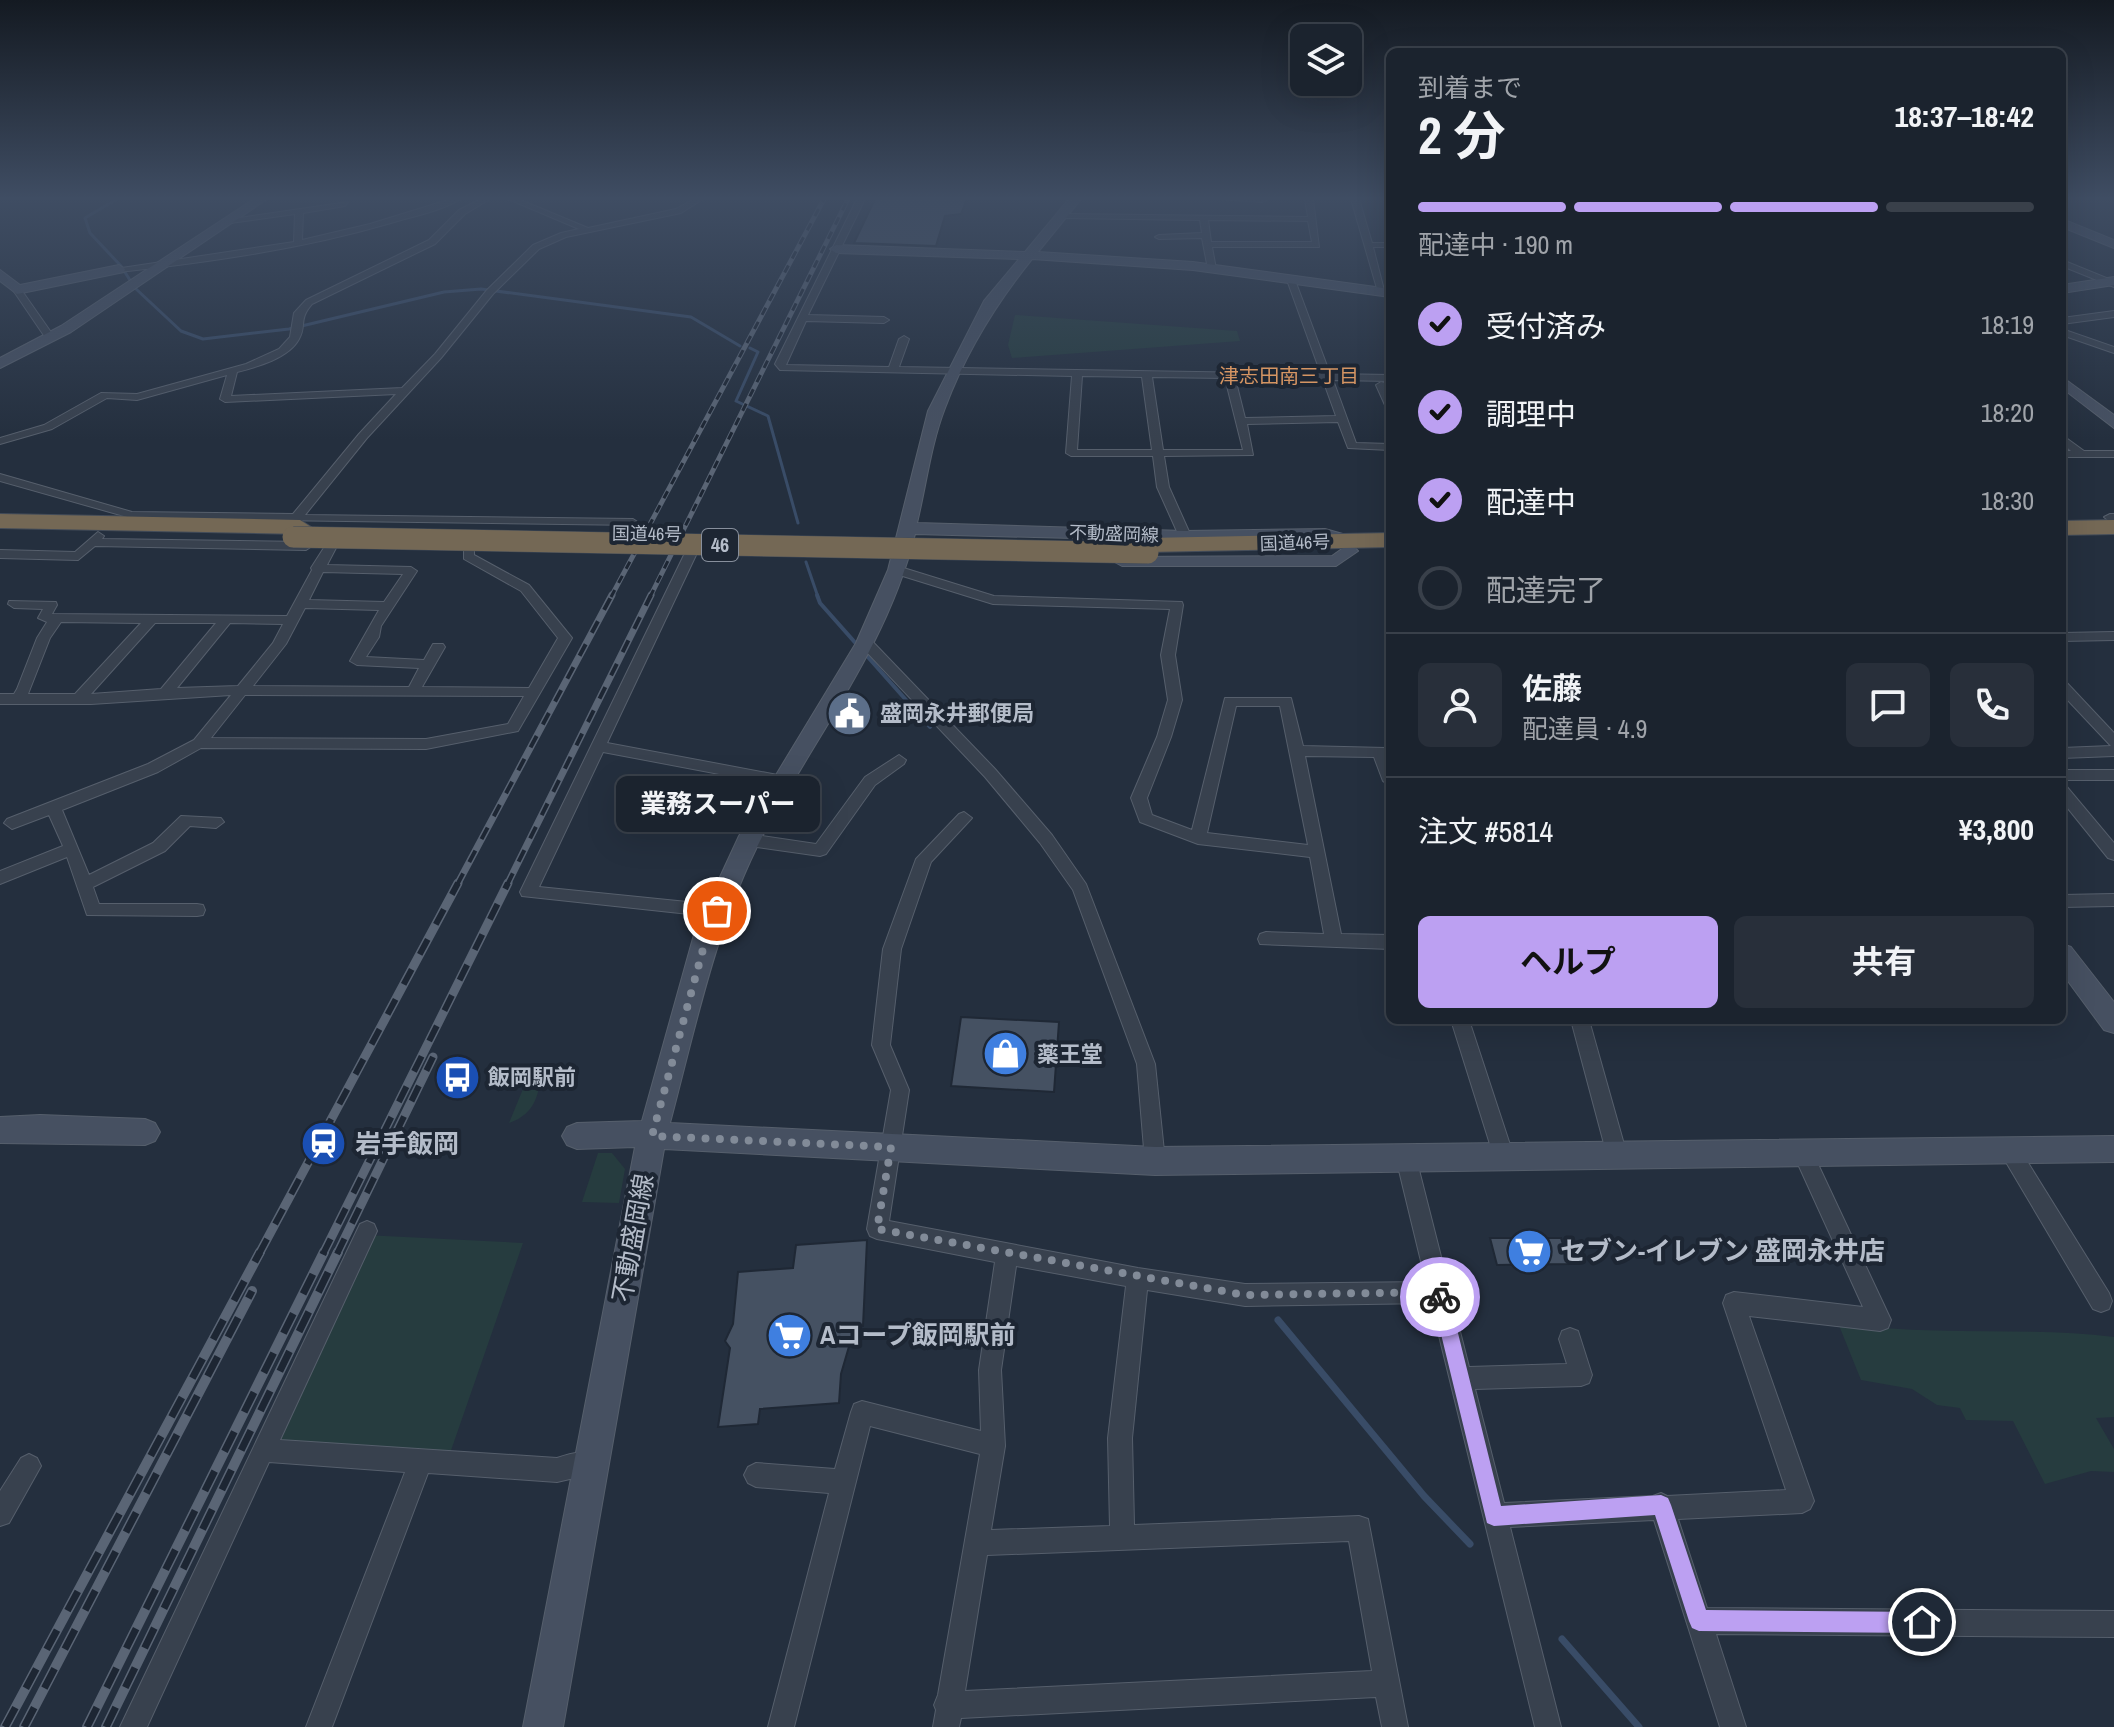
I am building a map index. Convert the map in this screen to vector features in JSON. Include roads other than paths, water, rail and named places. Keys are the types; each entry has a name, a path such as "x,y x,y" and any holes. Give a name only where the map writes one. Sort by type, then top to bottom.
{"highway":[{"path":"2066,519 2113,520"},
{"path":"2066,527 2113,520"},
{"name":"国道46号","path":"0,521 106,527 296,528 1148,549 1350,547 1386,550"},
{"name":"国道46号","path":"0,534 106,527"},
{"name":"国道46号","path":"1350,547 1386,541"}],"street":[{"path":"6,280 17,290 50,338"},
{"path":"17,290 67,280"},
{"path":"0,364 50,338 140,280"},
{"path":"0,441 48,427 105,395 137,397 233,370 282,351 295,338 299,313 309,302 356,280"},
{"path":"296,528 363,436 503,280"},
{"path":"821,280 780,364 783,368 1386,383"},
{"path":"908,528 936,411 991,301 1008,280"},
{"path":"1386,293 1291,280 1352,446 1386,447"},
{"path":"2066,288 2112,282"},
{"path":"2066,320 2114,314"},
{"path":"802,318 884,320"},
{"path":"2066,333 2114,350"},
{"path":"893,370 904,339"},
{"path":"233,370 225,399 406,391"},
{"path":"1077,375 1071,453 1249,453 1230,378"},
{"path":"1147,376 1163,487 1185,536"},
{"path":"1281,385 1330,382"},
{"path":"2066,384 2114,423"},
{"path":"1241,421 1343,419"},
{"path":"2066,441 2081,454"},
{"path":"2066,454 2114,454"},
{"path":"0,477 106,527 331,546 564,551"},
{"path":"296,528 633,523"},
{"path":"0,554 78,556 106,527"},
{"name":"不動盛岡線","path":"543,1727 652,1136 708,931 749,840 863,649 898,564 908,528 1185,536 1325,534 1350,547 1336,561 898,564"},
{"path":"12,823 169,761 199,743 279,644 331,546"},
{"path":"199,743 447,742 513,728 565,638 525,588 468,556 470,548"},
{"path":"717,911 528,892 599,746 682,554 898,564 993,600 1177,605 1168,655 1175,700 1164,737 1139,798 1145,818 1198,838 1317,852"},
{"path":"317,568 411,571 387,606 357,661 428,664"},
{"path":"14,604 51,605 43,616 57,618 293,620"},
{"path":"300,604 387,606"},
{"path":"17,700 27,685 41,635 57,618"},
{"path":"79,699 152,618"},
{"path":"165,693 227,619"},
{"path":"2066,637 2111,639"},
{"path":"413,691 438,647"},
{"path":"863,649 990,773 1046,839 1080,888 1146,1064 1155,1161"},
{"path":"0,699 79,699 244,689 535,692"},
{"path":"2066,690 2114,742"},
{"path":"1198,838 1230,701 1286,701 1334,941"},
{"path":"599,746 783,781"},
{"path":"1296,751 1380,752 1386,770"},
{"path":"2066,753 2114,751"},
{"path":"749,840 820,850 870,781 899,760"},
{"path":"2066,775 2114,775"},
{"path":"2066,796 2114,854"},
{"path":"53,807 72,849 93,910 197,910"},
{"path":"964,818 924,859 892,949 881,1045 900,1090 877,1229 1245,1295 1439,1292"},
{"path":"84,885 159,847 186,820 216,822"},
{"path":"0,878 72,849"},
{"path":"2066,901 2114,900"},
{"path":"1266,939 1386,942"},
{"path":"2066,959 2114,1022"},
{"path":"1461,1024 1504,1157"},
{"path":"1581,1024 1617,1155"},
{"path":"0,1130 40,1128 145,1132"},
{"path":"577,1136 652,1136 1155,1161 2114,1149"},
{"path":"2010,1151 2101,1301"},
{"path":"1494,1516 1661,1505 1802,1501 1734,1303 1880,1320 1803,1153"},
{"path":"1406,1158 1548,1727"},
{"path":"133,1727 367,1231"},
{"path":"1007,1254 990,1370 993,1446 947,1716 1387,1683"},
{"path":"1122,1539 1120,1438 1138,1278"},
{"path":"1460,1378 1581,1375 1570,1339"},
{"path":"781,1727 862,1412 993,1446"},
{"path":"263,1450 557,1470 576,1464 592,1464"},
{"path":"319,1727 421,1461"},
{"path":"0,1514 29,1466"},
{"path":"756,1475 844,1482"},
{"path":"1661,1505 1733,1727"},
{"path":"975,1543 1359,1528 1395,1727"},
{"path":"1699,1621 2114,1624"}],"waterway":[{"path":"130,280 181,331 203,339 289,329 444,292 481,289 691,317 740,346"},
{"path":"750,348 758,352 736,401 768,416 798,523"},
{"path":"806,562 818,597"},
{"path":"817,595 820,603 930,727"},
{"path":"1278,1320 1424,1496 1470,1544"},
{"path":"1562,1639 1639,1727"}],"railway":[{"path":"611,597 781,280"},
{"path":"650,597 808,280"},
{"path":"457,885 612,595"},
{"path":"507,885 651,595"},
{"path":"259,1254 458,883"},
{"path":"323,1254 508,883"},
{"path":"337,1254 433,1057"},
{"path":"5,1727 260,1252"},
{"path":"87,1727 324,1252"},
{"path":"106,1727 338,1252"},
{"path":"24,1727 252,1291"}],"place":[{"name":"盛岡永井郵便局","path":"849,713"},
{"name":"業務スーパー","path":"717,911"},
{"name":"薬王堂","path":"1006,1054"},
{"name":"飯岡駅前","path":"457,1077"},
{"name":"岩手飯岡","path":"324,1144"},
{"name":"セブン-イレブン 盛岡永井店","path":"1529,1251"},
{"name":"Aコープ飯岡駅前","path":"789,1335"}],"district":[{"name":"津志田南三丁目","path":"1289,376"}]}
